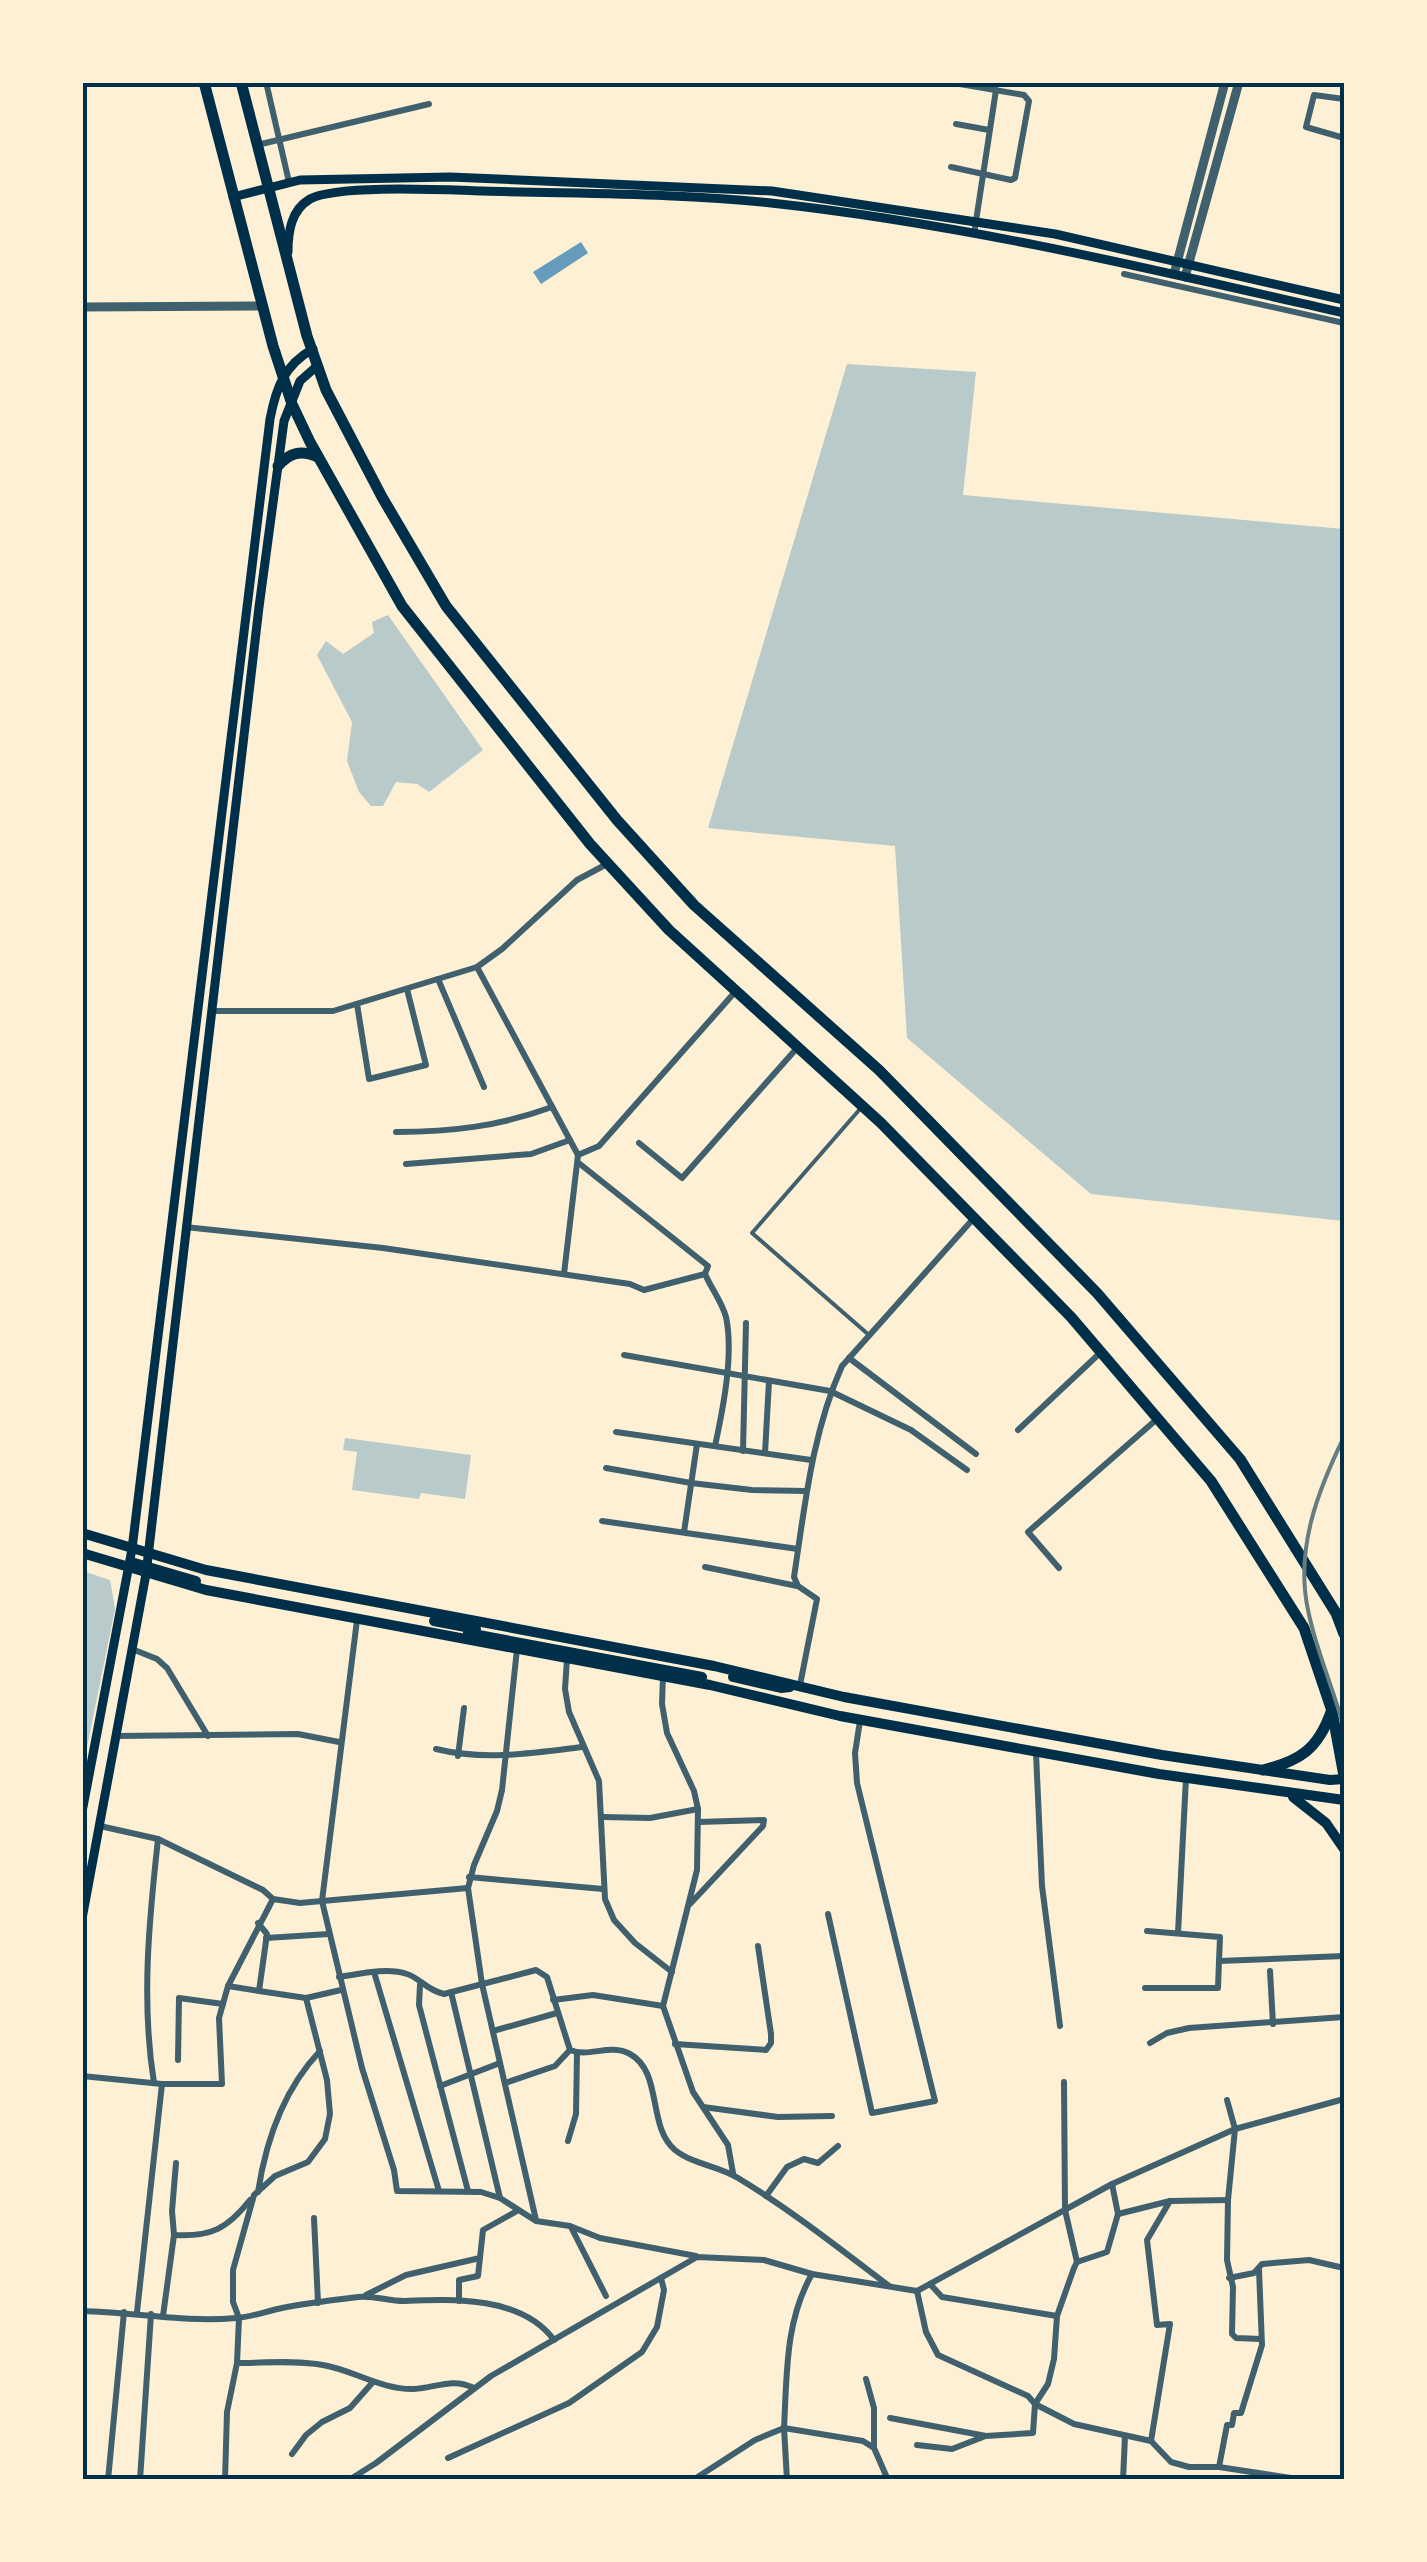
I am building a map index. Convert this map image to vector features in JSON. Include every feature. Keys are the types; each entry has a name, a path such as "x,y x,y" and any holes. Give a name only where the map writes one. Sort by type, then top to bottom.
{"highway":[{"path":"204,82 290,398 318,457 418,628 608,864 669,930 863,1105 1071,1317 1212,1481 1304,1628 1332,1711 1344,1777"},
{"path":"240,82 318,366 342,426 432,586 616,820 694,905 879,1070 1098,1293 1240,1459 1327,1596 1344,1634"},
{"path":"278,466 296,452 318,457"},
{"path":"1263,1770 1290,1763 1309,1752 1332,1711"}],"main road":[{"path":"233,197 289,182 450,177 772,190 1055,234 1344,300"},
{"path":"288,265 288,239 298,210 306,201 332,192 450,190 756,202 1053,247 1180,276 1209,287 1344,313"},
{"path":"82,1812 132,1549 244,605 270,419 282,376 312,349"},
{"path":"82,1919 146,1574 278,466 290,398 306,373 318,366"},
{"path":"82,1543 132,1549 198,1569 696,1663 899,1707 1263,1770 1330,1780 1344,1777"},
{"path":"82,1543 128,1568 195,1588 663,1676 860,1720 1186,1778 1344,1800"},
{"path":"82,1543 191,1574 781,1688 800,1686"},
{"path":"195,1588 198,1569"},
{"path":"505,1636 780,1694 795,1706"},
{"path":"1288,1794 1315,1812 1344,1849"}],"street":[{"path":"266,82 289,182"},
{"path":"1180,276 1226,82"},
{"path":"1183,263 1239,82"},
{"path":"950,167 1007,180 1015,178 1026,120 1028,97 960,84"},
{"path":"974,234 996,90"},
{"path":"1344,99 1314,95 1306,128 1344,138"},
{"path":"257,145 429,104"},
{"path":"956,124 989,130"},
{"path":"1124,274 1209,287 1344,323"},
{"path":"82,307 263,306"},
{"path":"211,1010 323,1012 477,967 578,880 608,864"},
{"path":"477,967 579,1159 708,1266 705,1274 727,1322 725,1374 715,1446"},
{"path":"438,979 484,1087"},
{"path":"357,1004 369,1079 426,1065 408,988"},
{"path":"564,1274 579,1159 598,1146 735,992"},
{"path":"639,1143 682,1178 797,1048"},
{"path":"396,1132 466,1130 508,1122 552,1107"},
{"path":"406,1164 531,1154 570,1140"},
{"path":"798,1586 794,1577 810,1460 830,1391 849,1358 974,1218"},
{"path":"185,1227 383,1248 630,1284 644,1290 705,1274"},
{"path":"743,1451 748,1377 746,1322"},
{"path":"1018,1430 1101,1352"},
{"path":"624,1355 830,1391 911,1430 967,1470"},
{"path":"849,1358 976,1454"},
{"path":"765,1453 770,1381"},
{"path":"1059,1568 1028,1532 1157,1418"},
{"path":"616,1432 810,1460"},
{"path":"684,1532 697,1444"},
{"path":"606,1468 691,1484 806,1492"},
{"path":"602,1520 798,1549"},
{"path":"705,1567 798,1586 817,1599 800,1686"},
{"path":"357,1620 322,1901 341,1990 397,2191 468,2191 500,2198 536,2221 570,2226 600,2238 697,2257 764,2260 812,2274 917,2292 1112,2184 1235,2129 1344,2099"},
{"path":"132,1649 157,1659 167,1668 208,1736"},
{"path":"517,1650 498,1811 469,1877 468,1888 482,1984 536,2221"},
{"path":"567,1659 565,1689 569,1712 599,1781 604,1889 614,1920 635,1943 672,1972"},
{"path":"663,1676 667,1732 698,1809 697,1870 663,2006 692,2092 728,2145 734,2174"},
{"path":"458,1756 464,1708"},
{"path":"828,1914 872,2113 935,2101 858,1783 860,1720"},
{"path":"116,1736 298,1734 340,1742"},
{"path":"436,1750 458,1756 506,1756 582,1747"},
{"path":"1036,1752 1042,1886 1060,2026"},
{"path":"1178,1933 1186,1778"},
{"path":"603,1817 650,1818 698,1809"},
{"path":"688,1905 734,1860 764,1820 698,1822"},
{"path":"100,1826 158,1839 273,1899 322,1901 468,1888"},
{"path":"137,2312 158,2083 149,2053 146,1966 158,1839"},
{"path":"469,1877 604,1889"},
{"path":"82,2076 222,2084 218,2036 223,2004 258,1923 273,1899"},
{"path":"258,1923 266,1930 259,1991"},
{"path":"1145,1988 1218,1988 1220,1937 1147,1931"},
{"path":"266,1938 330,1934"},
{"path":"675,2044 766,2050 771,2034 758,1946"},
{"path":"1219,1960 1344,1956"},
{"path":"339,1977 374,1972 410,1974 430,1991 451,1992 536,1970 547,1977 573,2052 576,2114 568,2140"},
{"path":"1270,1971 1273,2024"},
{"path":"374,1972 439,2191"},
{"path":"420,1984 419,2005 468,2191"},
{"path":"228,1986 306,1998 341,1990"},
{"path":"451,1992 500,2198"},
{"path":"553,2000 594,1995 663,2006"},
{"path":"178,2060 179,1998 223,2004"},
{"path":"174,2235 201,2236 220,2229 276,2176 308,2162 325,2139 330,2114 306,1998"},
{"path":"493,2031 557,2013"},
{"path":"1150,2044 1167,2032 1189,2028 1344,2017"},
{"path":"505,2083 556,2066 573,2052 613,2048 637,2059 646,2074 670,2146 734,2174 890,2286"},
{"path":"225,2480 227,2412 239,2318 232,2302 232,2270 276,2120 303,2068 320,2051"},
{"path":"440,2086 500,2063"},
{"path":"890,2418 984,2436 1033,2433 1035,2404 1048,2384 1057,2316 1078,2262 1065,2210 1064,2082"},
{"path":"1228,2100 1235,2129 1228,2200 1232,2334 1236,2338 1261,2339"},
{"path":"702,2107 778,2117 832,2116"},
{"path":"766,2196 787,2168 804,2159 818,2163 838,2146"},
{"path":"163,2316 174,2235 176,2163"},
{"path":"1078,2262 1107,2252 1118,2214 1112,2184"},
{"path":"1118,2214 1170,2201 1228,2200"},
{"path":"1152,2441 1170,2324 1157,2324 1148,2240 1170,2201"},
{"path":"459,2302 459,2280 478,2276 483,2230 517,2211"},
{"path":"314,2218 318,2302"},
{"path":"570,2226 606,2296"},
{"path":"350,2480 492,2376 697,2257"},
{"path":"365,2296 406,2274 480,2258"},
{"path":"1219,2467 1227,2425 1232,2425 1234,2413 1241,2413 1262,2345 1262,2264 1296,2260 1344,2268"},
{"path":"1229,2278 1259,2270"},
{"path":"787,2480 784,2428 788,2348 799,2297 812,2274"},
{"path":"448,2458 569,2403 642,2352 657,2327 664,2290 661,2278"},
{"path":"930,2284 942,2297 1057,2316"},
{"path":"917,2292 926,2332 938,2355 1028,2396 1035,2404 1074,2424 1152,2441 1171,2462 1189,2467 1219,2467 1304,2480"},
{"path":"82,2311 239,2318 365,2296 508,2308 542,2324 554,2340"},
{"path":"108,2480 124,2312"},
{"path":"140,2480 151,2314"},
{"path":"236,2363 319,2364 350,2371 373,2382 413,2389 459,2381 476,2388"},
{"path":"866,2379 874,2408 874,2448 888,2480"},
{"path":"292,2454 306,2435 350,2408 373,2382"},
{"path":"693,2480 755,2440 784,2428 863,2442 874,2448"},
{"path":"917,2445 952,2449 984,2436"},
{"path":"1123,2480 1125,2436"}],"lane":[{"path":"863,1105 752,1233 869,1335"}],"shaded area":[{"path":"847,364 976,372 963,495 1344,529 1344,1221 1091,1194 907,1038 895,846 708,828"},
{"path":"388,615 483,750 429,792 417,784 396,782 383,806 371,806 359,792 347,761 352,722 317,655 326,641 343,654 374,633 372,622"},
{"path":"345,1438 471,1455 465,1499 421,1493 419,1499 352,1490 357,1452 343,1450"},
{"path":"83,1571 110,1580 115,1609 83,1767"}],"water":[{"path":"581,242 588,253 541,284 533,272"}],"railway":[{"path":"1344,1437 1311,1520 1304,1565 1311,1625 1344,1729"}]}
